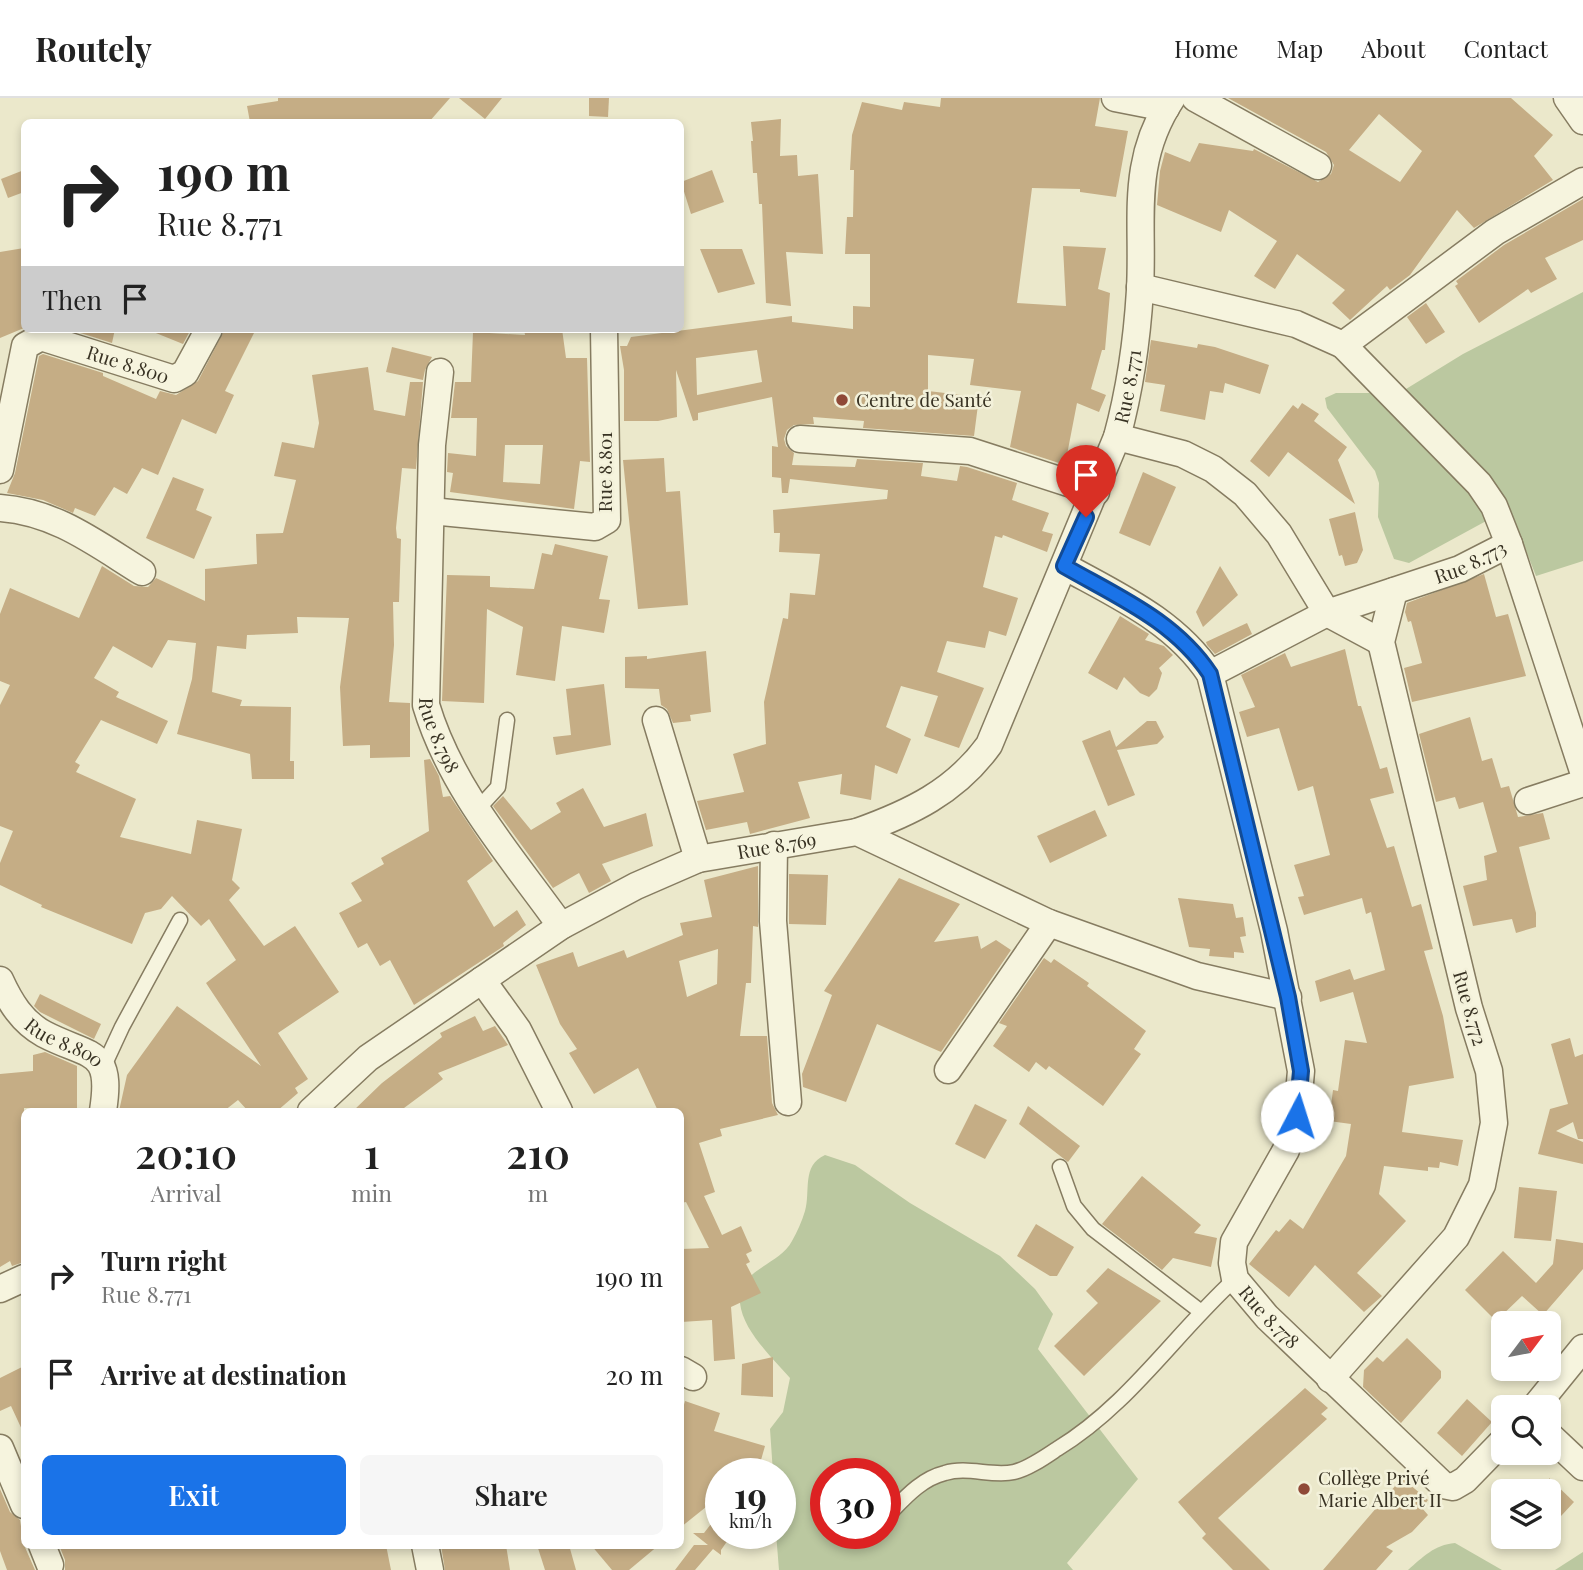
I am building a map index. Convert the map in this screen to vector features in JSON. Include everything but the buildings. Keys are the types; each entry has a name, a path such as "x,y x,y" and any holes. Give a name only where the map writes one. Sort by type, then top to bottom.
{"street":[{"path":"1115,98 1169,103"},
{"path":"1195,98 1318,166"},
{"path":"1567,98 1583,121"},
{"name":"Rue 8.771","path":"857,832 927,804 973,767 989,745 1118,437 1131,387 1140,287 1140,189 1150,143 1169,103"},
{"path":"1343,345 1495,232 1583,181"},
{"path":"1140,287 1296,324 1343,345 1479,484 1494,506 1509,544"},
{"name":"Rue 8.800","path":"0,470 25,346 32,339 41,337 174,379 185,373 207,333"},
{"name":"Rue 8.801","path":"431,510 595,527 607,520 604,333"},
{"name":"Rue 8.798","path":"440,372 432,445 426,705 438,744 476,811 561,926"},
{"path":"1118,437 1183,454 1213,469 1245,494 1279,534 1327,613 1381,642"},
{"path":"800,439 970,451 1096,492"},
{"path":"0,508 30,510 61,523 142,572"},
{"name":"Rue 8.773","path":"1210,674 1327,613 1460,569 1509,544 1583,771"},
{"name":"Rue 8.778","path":"1064,566 1168,626 1197,655 1210,674 1288,997 1301,1071 1297,1116 1286,1150 1234,1242 1232,1263 1235,1279 1267,1317 1443,1485 1453,1487 1465,1480 1491,1453"},
{"name":"Rue 8.772","path":"1330,1379 1456,1237 1482,1185 1494,1123 1489,1071 1469,1008 1381,642 1394,591"},
{"path":"656,720 698,859"},
{"path":"1528,801 1583,783"},
{"path":"857,832 1049,923 1197,976 1288,997"},
{"name":"Rue 8.769","path":"314,1108 368,1058 561,926 636,886 698,859 857,832"},
{"path":"774,845 773,922 788,1102"},
{"path":"948,1070 1049,923"},
{"name":"Rue 8.800","path":"0,980 18,1013 42,1033 94,1054 103,1068 107,1085 103,1108"},
{"path":"482,980 518,1030 557,1108"},
{"path":"0,1289 21,1279"},
{"path":"1545,1395 1583,1348"},
{"path":"1561,1447 1583,1468"},
{"path":"0,1448 21,1498"},
{"path":"426,1549 430,1570"}],"lane":[{"path":"476,811 498,787 507,720"},
{"path":"103,1068 180,920"},
{"path":"1060,1167 1074,1206 1093,1228 1200,1311"},
{"path":"901,1502 921,1483 946,1472 1014,1472 1057,1450 1104,1416 1155,1365 1200,1311 1235,1279"}],"green space":[{"path":"1583,292 1583,561 1536,576 1525,548 1499,514 1409,563 1394,559 1378,517 1379,483 1375,471 1327,408 1325,398 1336,393 1387,393 1406,389 1463,354"},
{"path":"825,1155 855,1165 910,1203 1000,1256 1035,1289 1053,1314 1038,1349 1138,1479 1067,1563 1073,1570 779,1570 777,1549 796,1549 796,1458 772,1458 770,1429 783,1412 790,1378 752,1333 740,1303 745,1282 778,1256 792,1241 805,1211 808,1180 813,1166"},
{"path":"1455,1543 1502,1570 1408,1570 1435,1549"},
{"path":"1583,1552 1583,1570 1555,1570"}],"place":[{"name":"Centre de Santé","path":"842,400"},
{"name":"Collège Privé Marie Albert II","path":"1304,1489"}],"route":[{"path":"1086,517 1064,566 1168,626 1197,655 1210,674 1288,997 1301,1071 1297,1116"}]}
